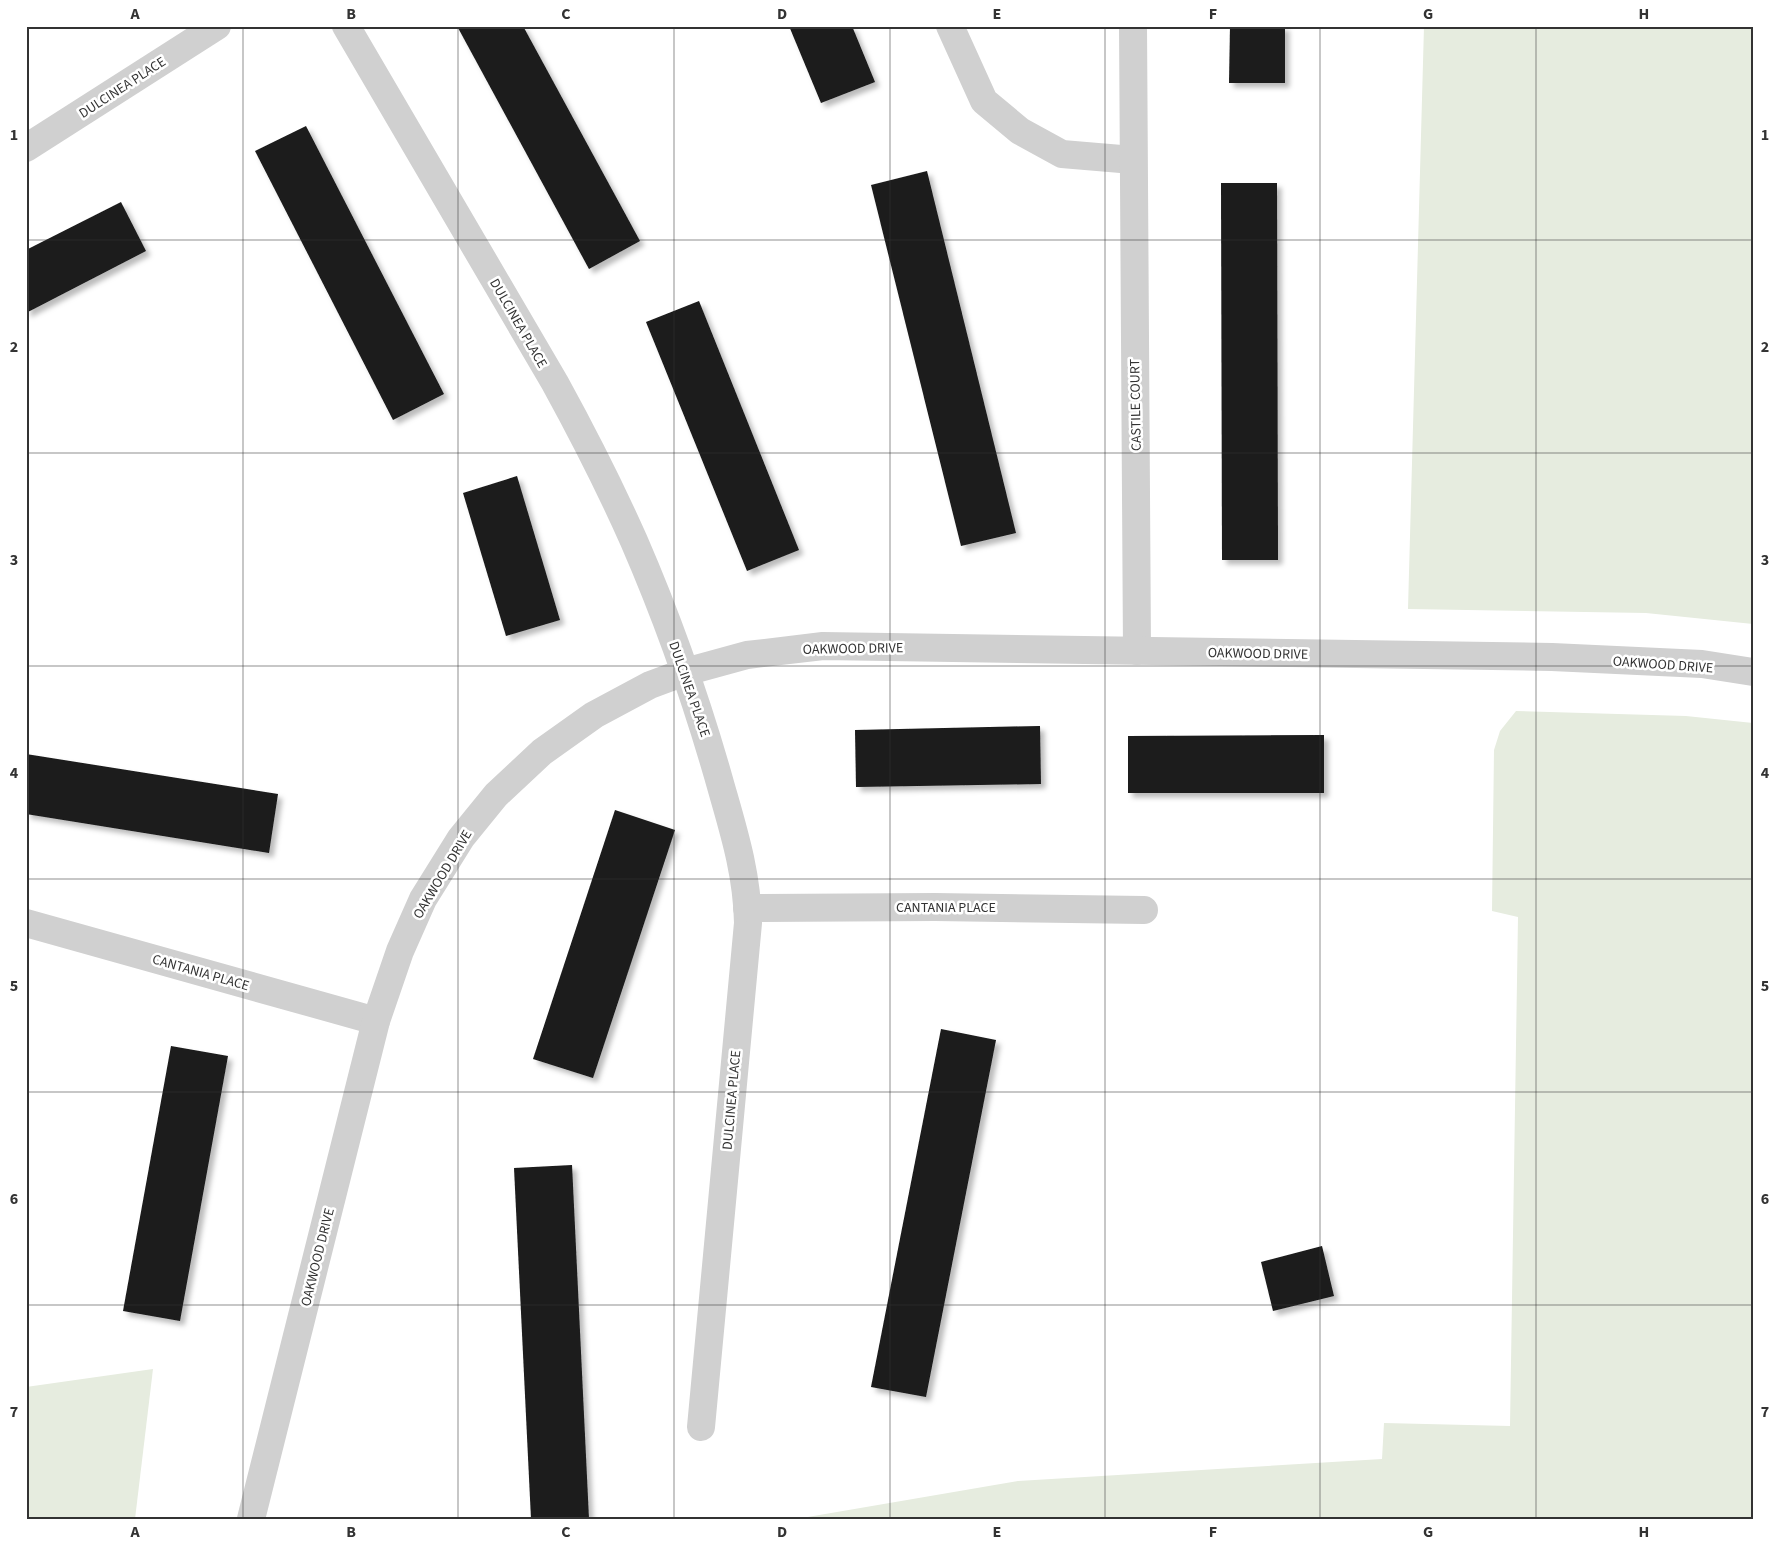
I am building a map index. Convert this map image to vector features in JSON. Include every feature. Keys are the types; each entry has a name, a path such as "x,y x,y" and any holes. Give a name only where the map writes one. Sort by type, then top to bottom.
{"street":[{"name":"DULCINEA PLACE","path":"26,148 217,26"},
{"name":"DULCINEA PLACE","path":"346,26 579,427 634,541 685,672 705,731 741,857 747,908 747,933 701,1427"},
{"path":"950,26 984,101 1020,131 1062,154 1133,160"},
{"name":"CASTILE COURT","path":"1132,26 1137,651"},
{"name":"OAKWOOD DRIVE","path":"251,1519 376,1021 400,951 424,899 461,838 496,795 542,752 594,715 650,685 685,672 747,655 823,646 1552,657 1702,664 1753,672"},
{"name":"CANTANIA PLACE","path":"747,908 935,907 1144,910"},
{"name":"CANTANIA PLACE","path":"26,923 376,1021"}],"shaded area":[{"path":"1424,26 1753,26 1753,624 1646,613 1408,609"},
{"path":"1516,711 1686,716 1753,723 1753,1519 796,1519 1018,1481 1382,1459 1384,1423 1510,1426 1518,917 1492,911 1494,750 1500,731"},
{"path":"153,1369 135,1519 26,1519 26,1387"}],"building":[{"path":"457,26 523,26 640,241 589,269"},
{"path":"789,26 852,26 875,82 821,103"},
{"path":"1230,26 1285,26 1285,83 1229,83"},
{"path":"306,126 444,394 393,420 255,151"},
{"path":"927,171 1016,533 961,546 871,185"},
{"path":"1221,183 1277,183 1278,560 1222,560"},
{"path":"121,202 146,251 26,313 26,250"},
{"path":"699,301 799,550 747,571 646,322"},
{"path":"517,476 560,620 506,636 463,493"},
{"path":"1040,726 1041,784 856,787 855,730"},
{"path":"1324,735 1324,793 1128,793 1128,736"},
{"path":"26,754 278,794 269,853 26,814"},
{"path":"615,810 675,830 593,1078 533,1059"},
{"path":"941,1029 996,1040 926,1397 871,1387"},
{"path":"171,1046 228,1056 180,1321 123,1311"},
{"path":"572,1165 589,1519 531,1519 514,1168"},
{"path":"1322,1246 1334,1296 1273,1311 1261,1262"}]}
